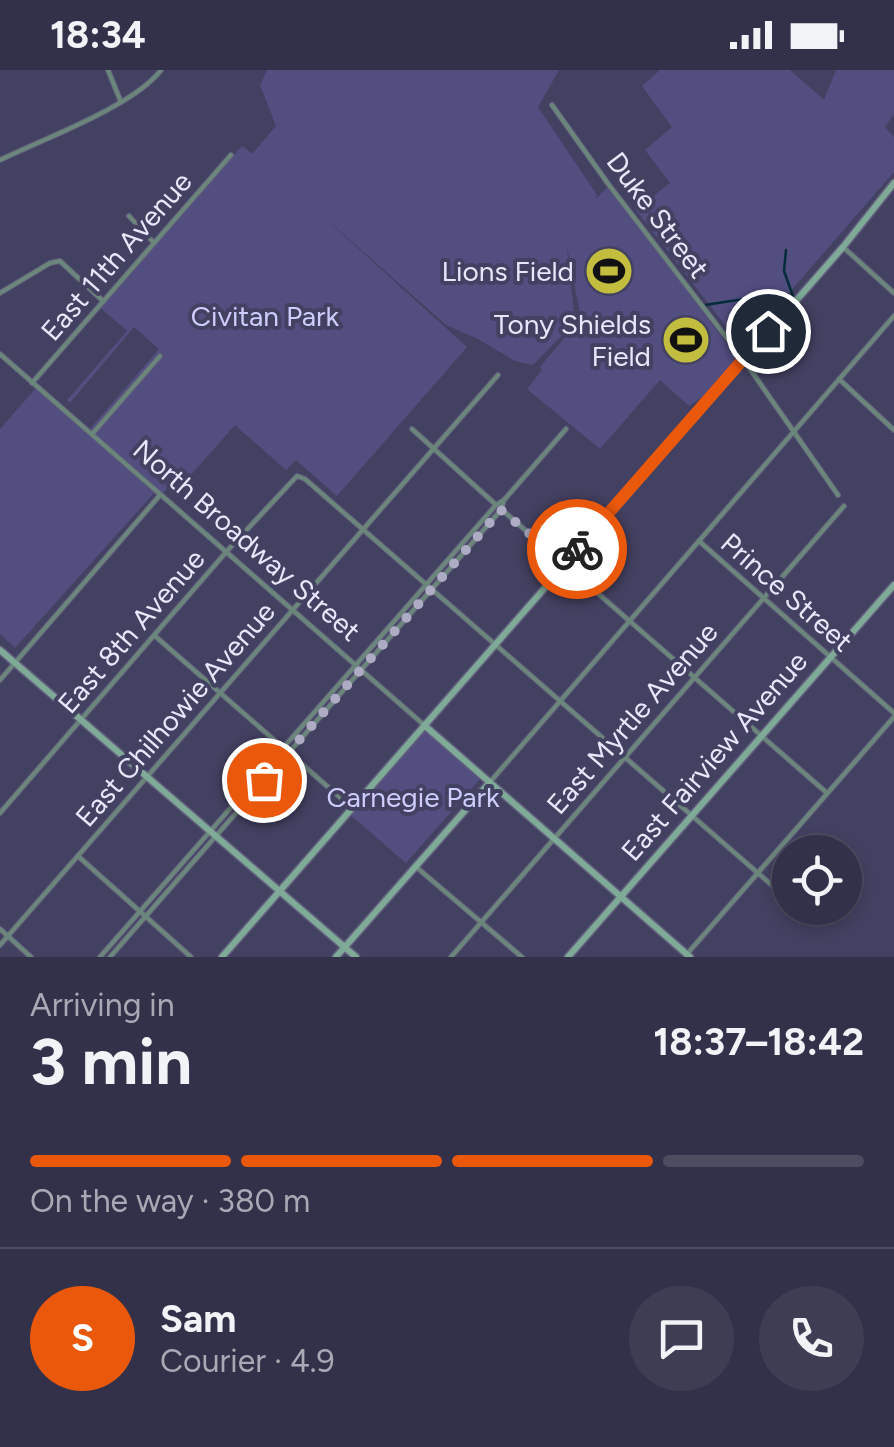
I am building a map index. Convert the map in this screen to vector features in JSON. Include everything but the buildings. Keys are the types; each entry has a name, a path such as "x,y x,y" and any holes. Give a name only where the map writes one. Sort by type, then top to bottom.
{"main road":[{"path":"222,957 843,247 894,183"},
{"name":"East Fairview Avenue","path":"568,957 894,585"},
{"path":"0,650 356,957"},
{"name":"North Broadway Street","path":"424,726 689,956"},
{"path":"336,957 490,782"}],"street":[{"path":"108,70 121,102"},
{"path":"0,160 121,102 148,86 161,70"},
{"name":"Duke Street","path":"552,106 743,359 838,495"},
{"name":"East 11th Avenue","path":"32,383 231,155"},
{"path":"129,216 154,242"},
{"path":"843,247 894,293"},
{"path":"0,293 60,261 103,301"},
{"path":"490,782 894,316"},
{"name":"North Broadway Street","path":"0,354 424,726"},
{"path":"92,434 160,356"},
{"name":"East Chilhowie Avenue","path":"0,944 498,374"},
{"path":"839,379 894,430"},
{"path":"110,957 496,505 566,429"},
{"path":"412,430 827,794"},
{"name":"East 8th Avenue","path":"0,813 294,477 305,479 362,528"},
{"path":"0,680 161,494"},
{"path":"429,586 501,510 504,500"},
{"name":"East Myrtle Avenue","path":"451,957 844,506"},
{"path":"362,528 772,885"},
{"name":"Prince Street","path":"699,541 894,715"},
{"path":"154,635 351,807"},
{"path":"689,956 894,715"},
{"path":"100,957 214,833"},
{"path":"78,856 191,957"},
{"path":"415,866 522,957"},
{"path":"0,929 31,957"}],"green space":[{"name":"Civitan Park","path":"267,70 559,70 538,107 596,199 609,185 737,358 689,406 660,380 600,449 527,389 581,318 567,247 575,322 533,365 515,361 446,325 308,203 467,347 337,496 296,460 286,470 235,425 182,485 175,479 163,493 90,429 159,349 134,327 70,403 67,400 127,331 101,308 242,146 252,154 276,126 260,85"},
{"path":"660,70 790,70 824,100 836,70 894,70 894,114 885,127 894,137 894,172 742,347 636,210 670,183 645,150 672,127 642,86"},
{"path":"36,388 155,492 15,648 0,634 0,429"},
{"name":"Carnegie Park","path":"422,729 480,779 406,863 348,813"}],"waterway":[{"path":"786,250 784,271 794,299"},
{"path":"705,305 744,299 793,301"}],"way so far":[{"path":"264,780 501,510 565,563 577,549"}],"place":[{"name":"Lions Field","path":"609,271"},
{"name":"Tony Shields Field","path":"686,340"}],"route":[{"path":"577,549 768,331"}]}
